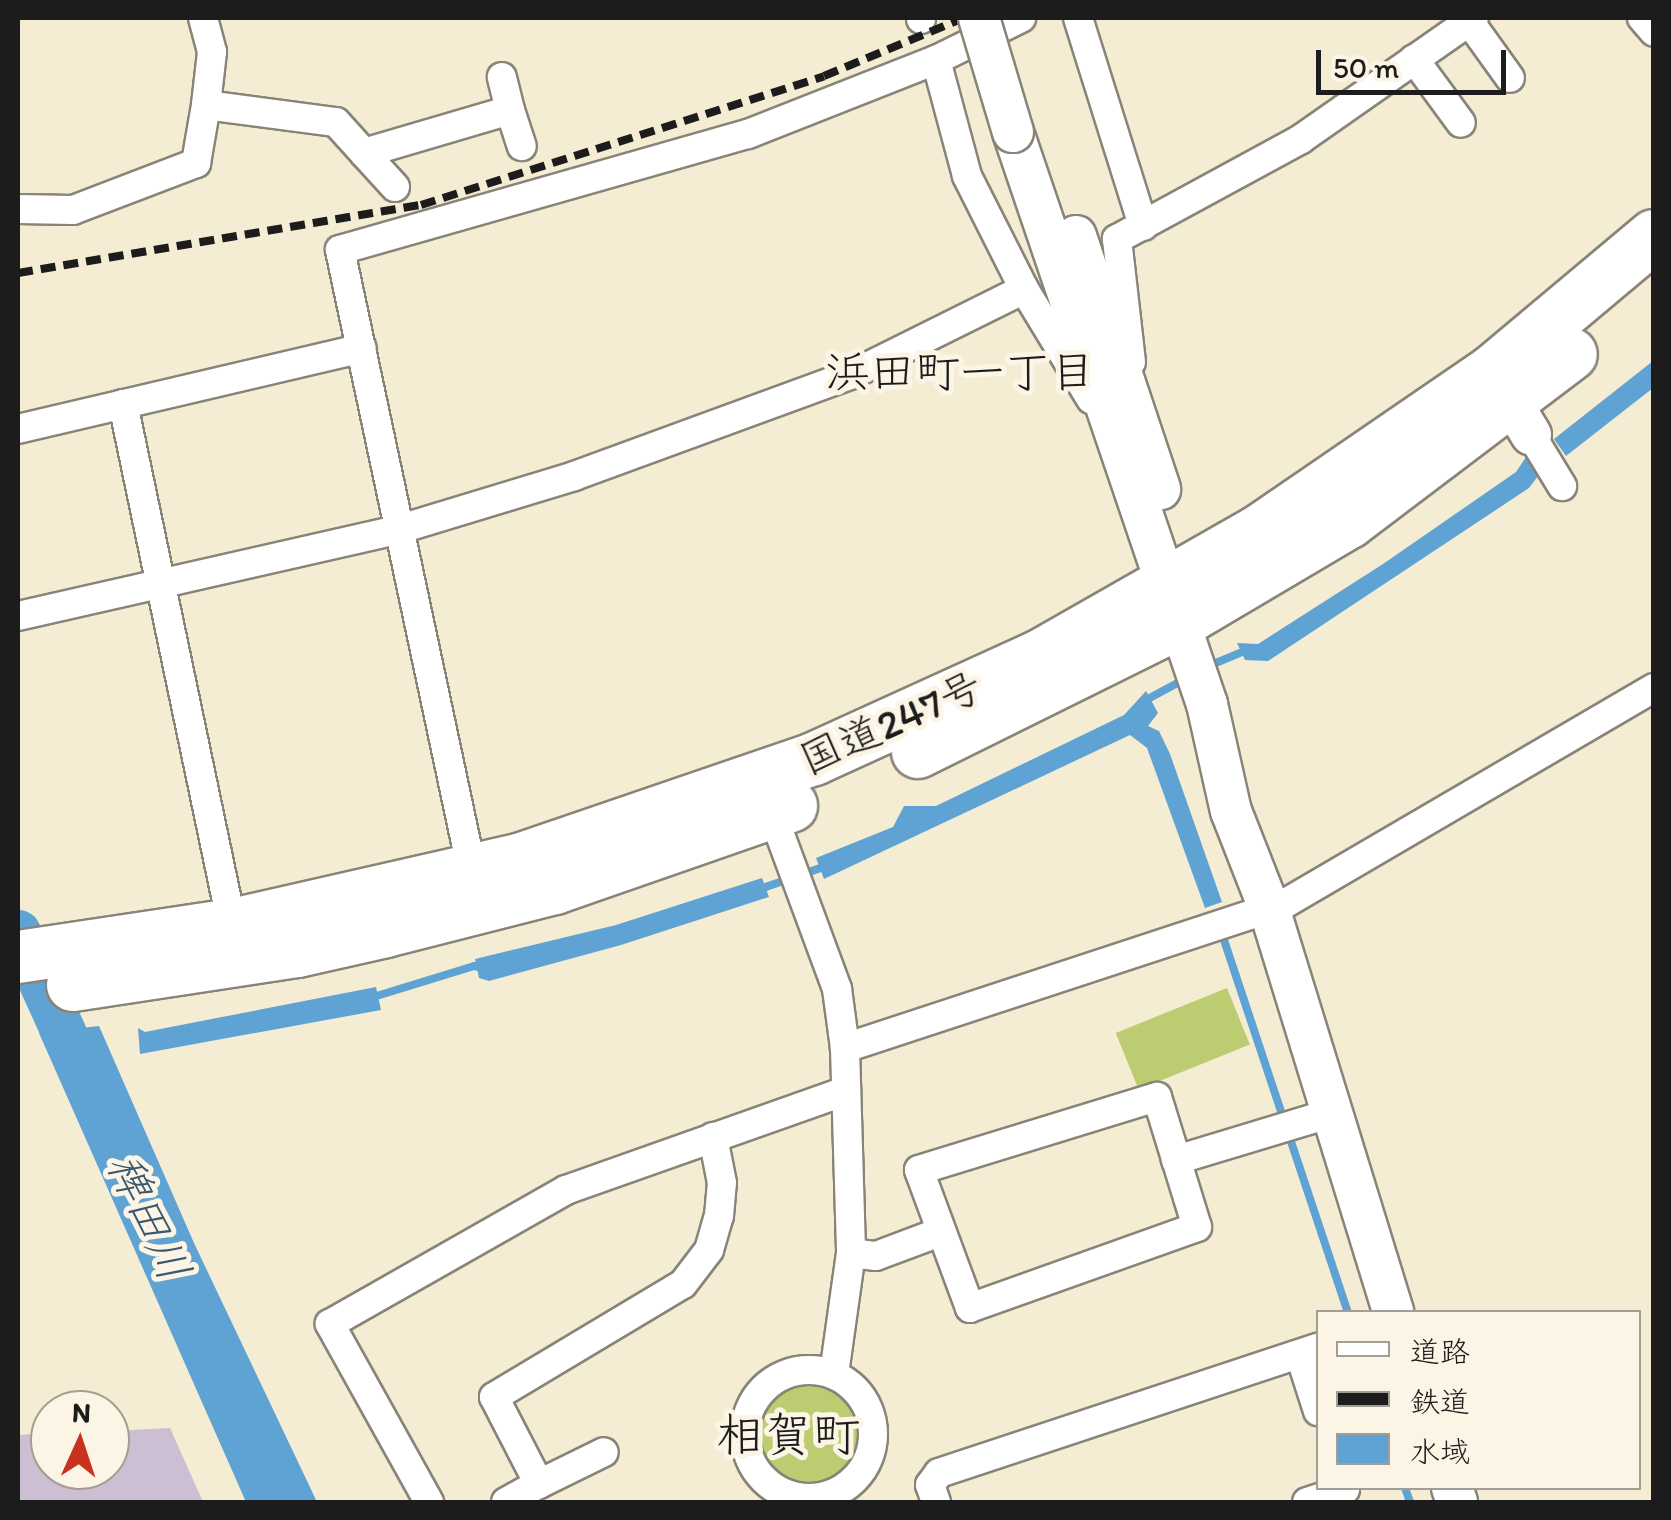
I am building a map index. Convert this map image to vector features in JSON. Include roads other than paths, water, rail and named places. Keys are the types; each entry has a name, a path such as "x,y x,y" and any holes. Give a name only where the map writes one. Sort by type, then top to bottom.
{"highway":[{"name":"国道247号","path":"18,993 85,965 232,924 472,871 814,759 1042,655 1179,622 1355,470 1493,371 1654,236"},
{"name":"国道247号","path":"18,958 85,965 386,930 779,832 1179,622 1522,419 1654,285"}],"street":[{"path":"18,209 73,210 196,163 212,52 203,18"},
{"path":"979,18 1025,126 1124,425 1171,523 1179,622 1207,704 1254,912 1316,1118 1392,1310"},
{"path":"1006,18 1025,126"},
{"path":"472,871 340,250 748,134 936,60 1021,18"},
{"path":"1078,18 1143,226"},
{"path":"1642,18 1654,32"},
{"path":"1124,425 1117,239 1301,139 1471,19 1510,78"},
{"path":"1414,59 1461,122"},
{"path":"936,60 967,176 1024,290 1124,425"},
{"path":"502,77 522,146"},
{"path":"206,105 336,122 395,187"},
{"path":"364,152 510,110"},
{"path":"18,616 400,528 574,476 853,374 1024,290"},
{"path":"18,429 362,348"},
{"path":"122,404 232,924"},
{"path":"1522,419 1562,486"},
{"path":"845,1048 1254,912 1654,688"},
{"path":"779,832 836,990 845,1048 852,1253 834,1374"},
{"path":"429,1502 330,1324 566,1190 846,1091"},
{"path":"1157,1097 1176,1160 1198,1226 970,1308 920,1170 1157,1097"},
{"path":"1176,1160 1316,1118"},
{"path":"540,1484 494,1397 682,1284 709,1250 719,1216 722,1182 713,1137"},
{"path":"852,1253 876,1256 940,1232"},
{"path":"936,1502 930,1485 939,1472 1309,1352 1316,1398"},
{"path":"792,1372 834,1374 865,1402 873,1422 867,1462 840,1497 763,1493 744,1436 756,1395 792,1372"},
{"path":"506,1502 604,1452"},
{"path":"1308,1502 1346,1493"}],"water":[{"path":"1653,361 1653,388 1566,456 1554,439"},
{"path":"1528,454 1541,472 1529,488 1268,661 1245,660 1237,643 1258,644 1383,564 1516,472"},
{"path":"1146,691 1158,713 1148,726 1159,731 1170,754 1222,902 1205,908 1147,748 1130,735 824,879 816,858 893,827 904,806 936,806 1124,715"},
{"path":"762,878 769,897 621,945 489,981 479,978 475,959 616,925"},
{"path":"376,987 381,1010 140,1054 138,1028 145,1032"},
{"path":"99,1026 194,1243 317,1502 246,1502 39,1033"}],"waterway":[{"path":"1206,667 1247,650"},
{"path":"1144,701 1185,679"},
{"path":"757,890 829,865"},
{"path":"1221,931 1347,1310"},
{"name":"稗田川","path":"18,932 87,1084"},
{"path":"370,998 474,966 485,969"},
{"path":"1406,1490 1410,1502"}],"railway":[{"path":"18,273 421,205 824,76 963,18"}],"district":[{"name":"浜田町一丁目","path":"960,372"},
{"name":"相賀町","path":"788,1435"}]}
